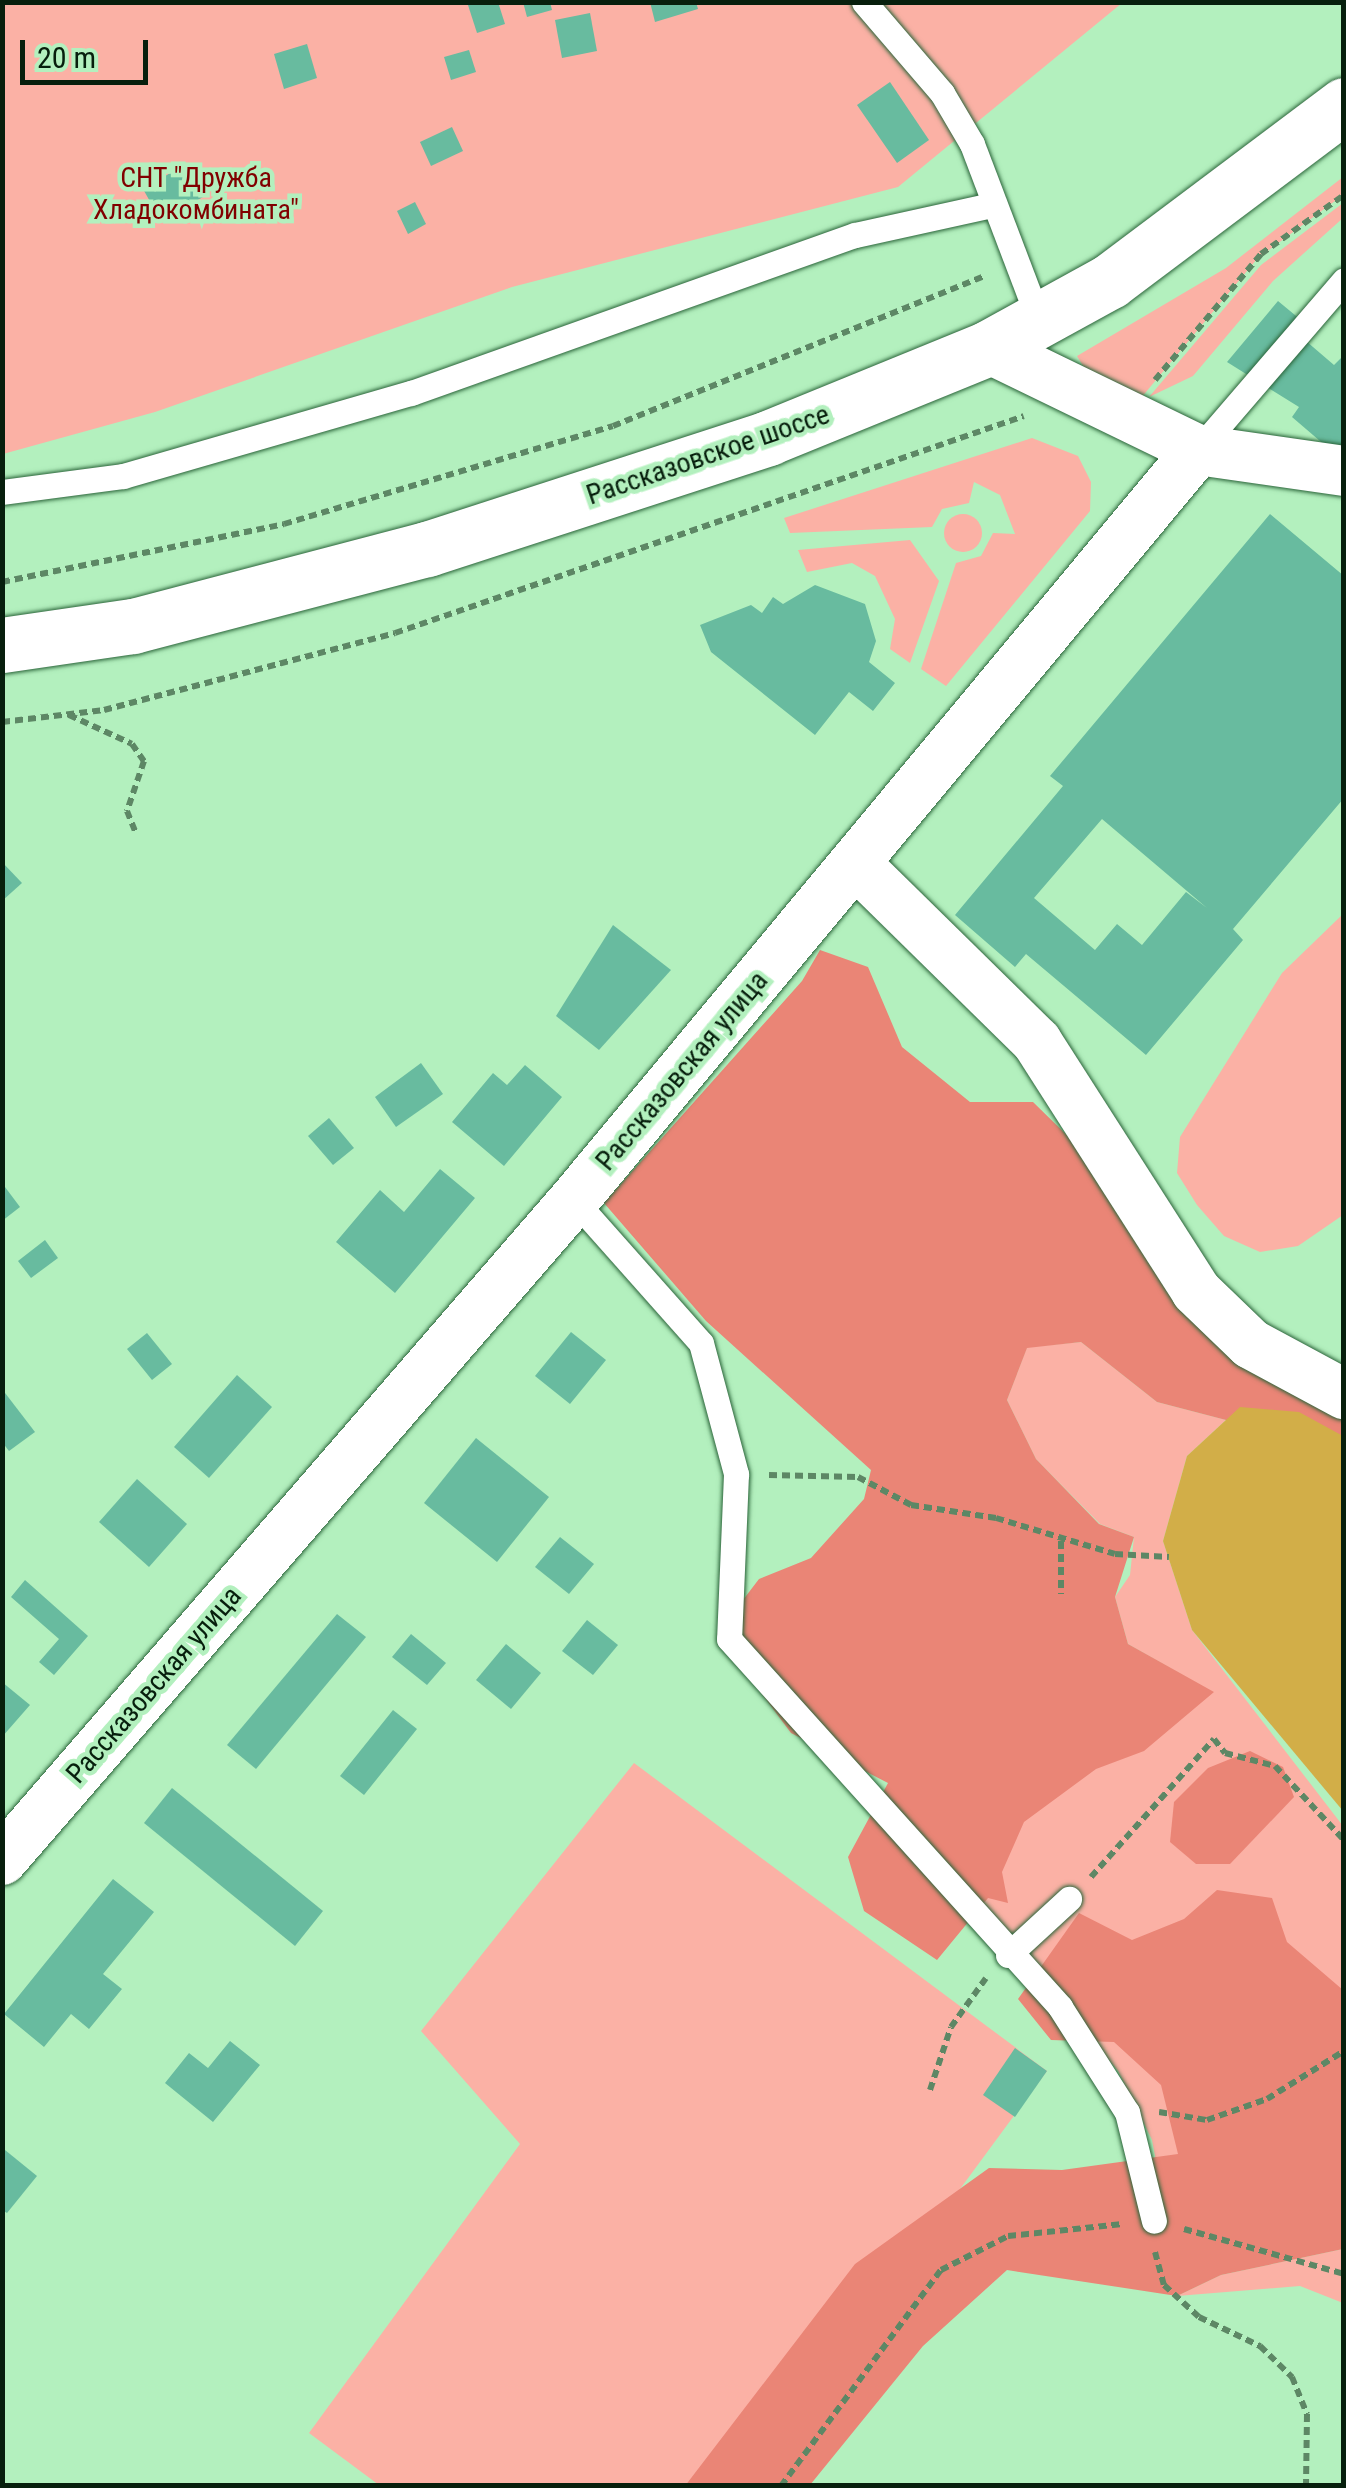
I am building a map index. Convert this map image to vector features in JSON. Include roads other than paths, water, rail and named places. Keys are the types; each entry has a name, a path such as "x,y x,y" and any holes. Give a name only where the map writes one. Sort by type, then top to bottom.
{"main road":[{"name":"Рассказовское шоссе","path":"2,645 133,626 426,549 768,438 988,348 1039,320 1212,212 1344,105"}],"street":[{"path":"988,348 1198,450 1344,471"},
{"name":"Рассказовская улица","path":"2,1860 574,1200 1198,450"},
{"path":"855,863 1036,1042 1196,1291 1250,1344 1344,1394"}],"lane":[{"path":"864,2 942,93 1039,320"},
{"path":"2,492 124,476 411,394 856,236 992,206"},
{"path":"1198,450 1344,280"},
{"path":"574,1200 701,1342 736,1474 729,1638 1008,1955 1060,2008 1127,2112 1154,2221"},
{"path":"1008,1955 1069,1899"}],"park label":[{"name":"СНТ \"Дружба Хладокомбината\"","path":"196,194"}]}
